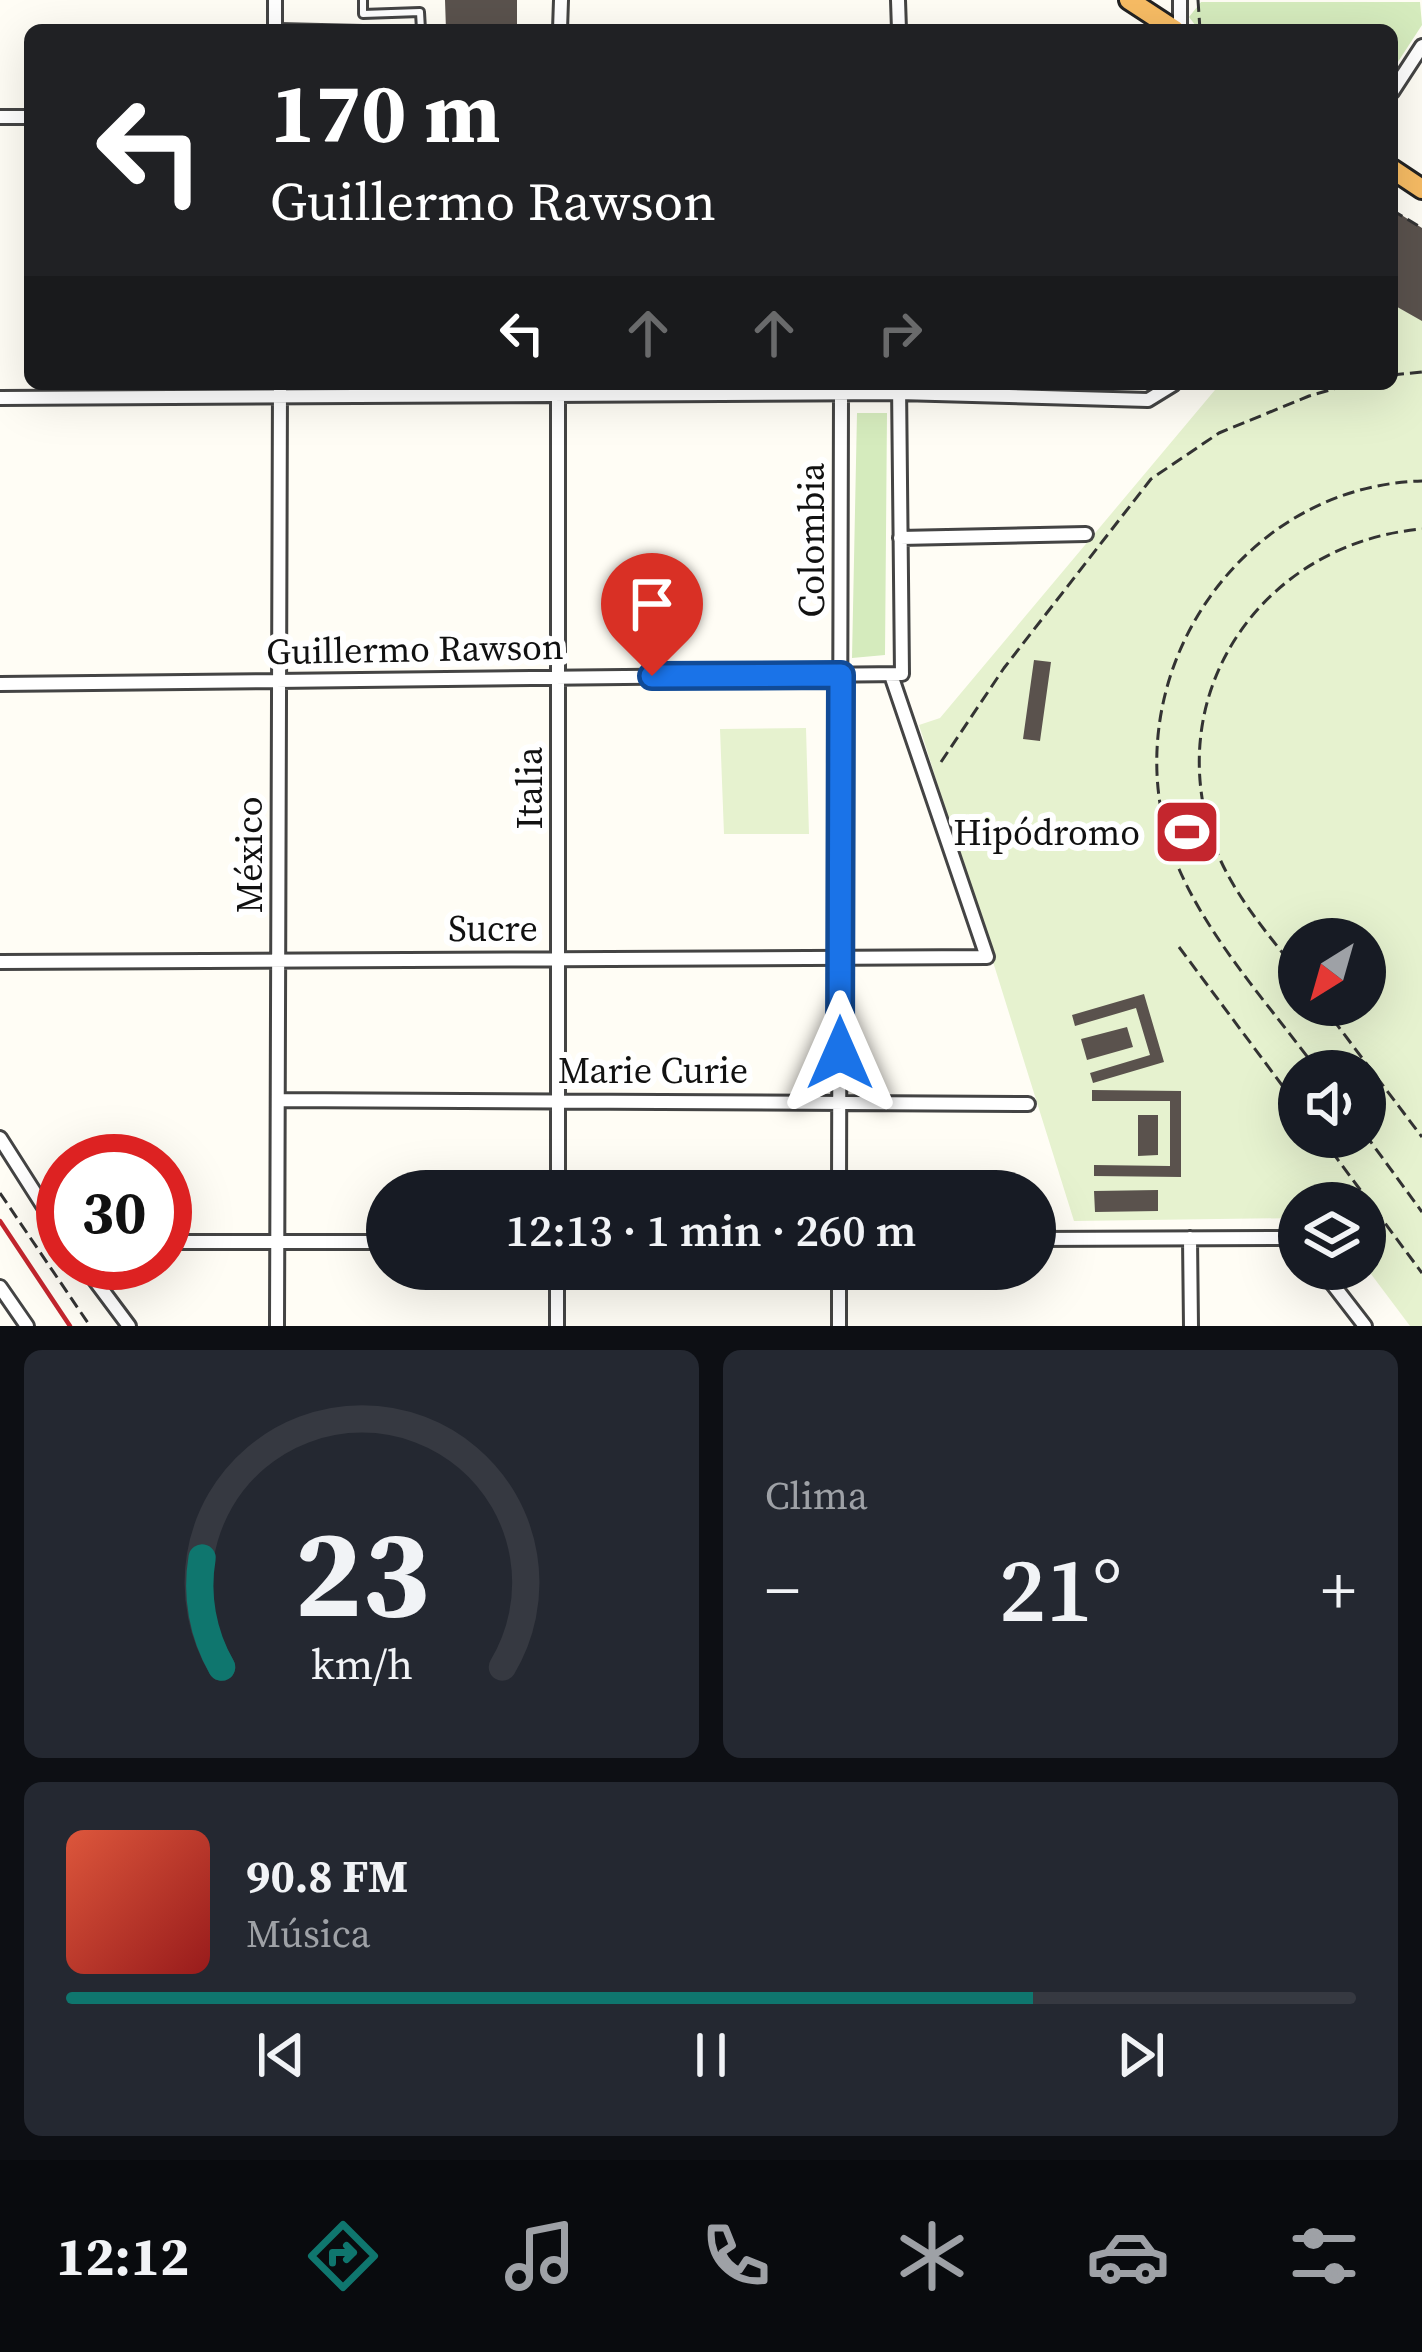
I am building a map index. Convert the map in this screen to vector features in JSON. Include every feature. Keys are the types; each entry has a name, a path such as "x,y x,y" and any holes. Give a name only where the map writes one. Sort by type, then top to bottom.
{"highway":[{"path":"1129,0 1168,24"}],"street":[{"path":"1398,83 1422,46"},
{"path":"0,398 280,390"},
{"name":"México","path":"277,1326 280,390"},
{"name":"Italia","path":"557,1170 558,390"},
{"path":"629,390 876,390"},
{"path":"896,674 899,390"},
{"path":"940,390 1148,400 1167,390"},
{"name":"Colombia","path":"839,1170 841,393"},
{"path":"900,538 1086,534"},
{"name":"Guillermo Rawson","path":"0,684 896,674"},
{"name":"Sucre","path":"0,962 987,957 896,674"},
{"name":"Marie Curie","path":"278,1100 1028,1104"},
{"path":"0,1138 36,1195"},
{"path":"1190,1238 1191,1326"},
{"path":"1056,1239 1278,1238"},
{"path":"192,1242 366,1242"},
{"path":"0,1287 27,1326"},
{"path":"102,1290 129,1326"},
{"path":"557,1290 557,1326"},
{"path":"839,1290 839,1326"},
{"path":"1338,1290 1365,1326"}],"lane":[{"path":"363,0 363,24"},
{"path":"363,14 420,12 421,24"}],"path":[{"path":"941,761 1004,668 1151,479 1219,433 1330,390"},
{"path":"1303,1050 1209,923 1179,869 1161,807 1160,716 1175,656 1188,628 1243,555 1319,504 1377,485 1422,481"},
{"path":"1278,946 1234,886 1211,838 1200,785 1206,705 1239,632 1294,574 1366,538 1422,529"},
{"path":"1179,947 1278,1080"},
{"path":"1338,1026 1422,1137"},
{"path":"1337,1158 1422,1273"},
{"path":"1383,1158 1422,1212"},
{"path":"0,1193 90,1326"}],"green space":[{"path":"1201,2 1420,2 1422,25 1398,62 1398,24 1194,24 1189,17"},
{"name":"Hipódromo","path":"1398,307 1422,320 1422,1326 1410,1326 1383,1290 1386,1182 1278,1182 1278,1218 1074,1221 919,725 940,718 1215,390 1398,390"},
{"path":"857,413 887,413 885,655 852,658"},
{"path":"806,728 809,834 724,834 720,729"}],"building":[{"path":"445,0 517,0 517,24 446,24"},
{"path":"1398,213 1422,228 1422,321 1398,307"},
{"path":"1034,660 1051,662 1040,741 1023,739"},
{"path":"1144,994 1164,1062 1093,1083 1090,1073 1150,1055 1136,1008 1075,1026 1072,1015"},
{"path":"1127,1027 1133,1047 1087,1060 1081,1039"},
{"path":"1092,1090 1181,1091 1181,1177 1094,1176 1094,1165 1170,1166 1170,1101 1092,1101"},
{"path":"1138,1115 1158,1115 1158,1155 1138,1156"},
{"path":"1158,1190 1158,1211 1095,1212 1094,1191"}],"railway":[{"path":"0,1221 70,1326"}],"place":[{"name":"Hipódromo","path":"1187,832"}],"route":[{"path":"652,676 841,675 840,1053"}]}
